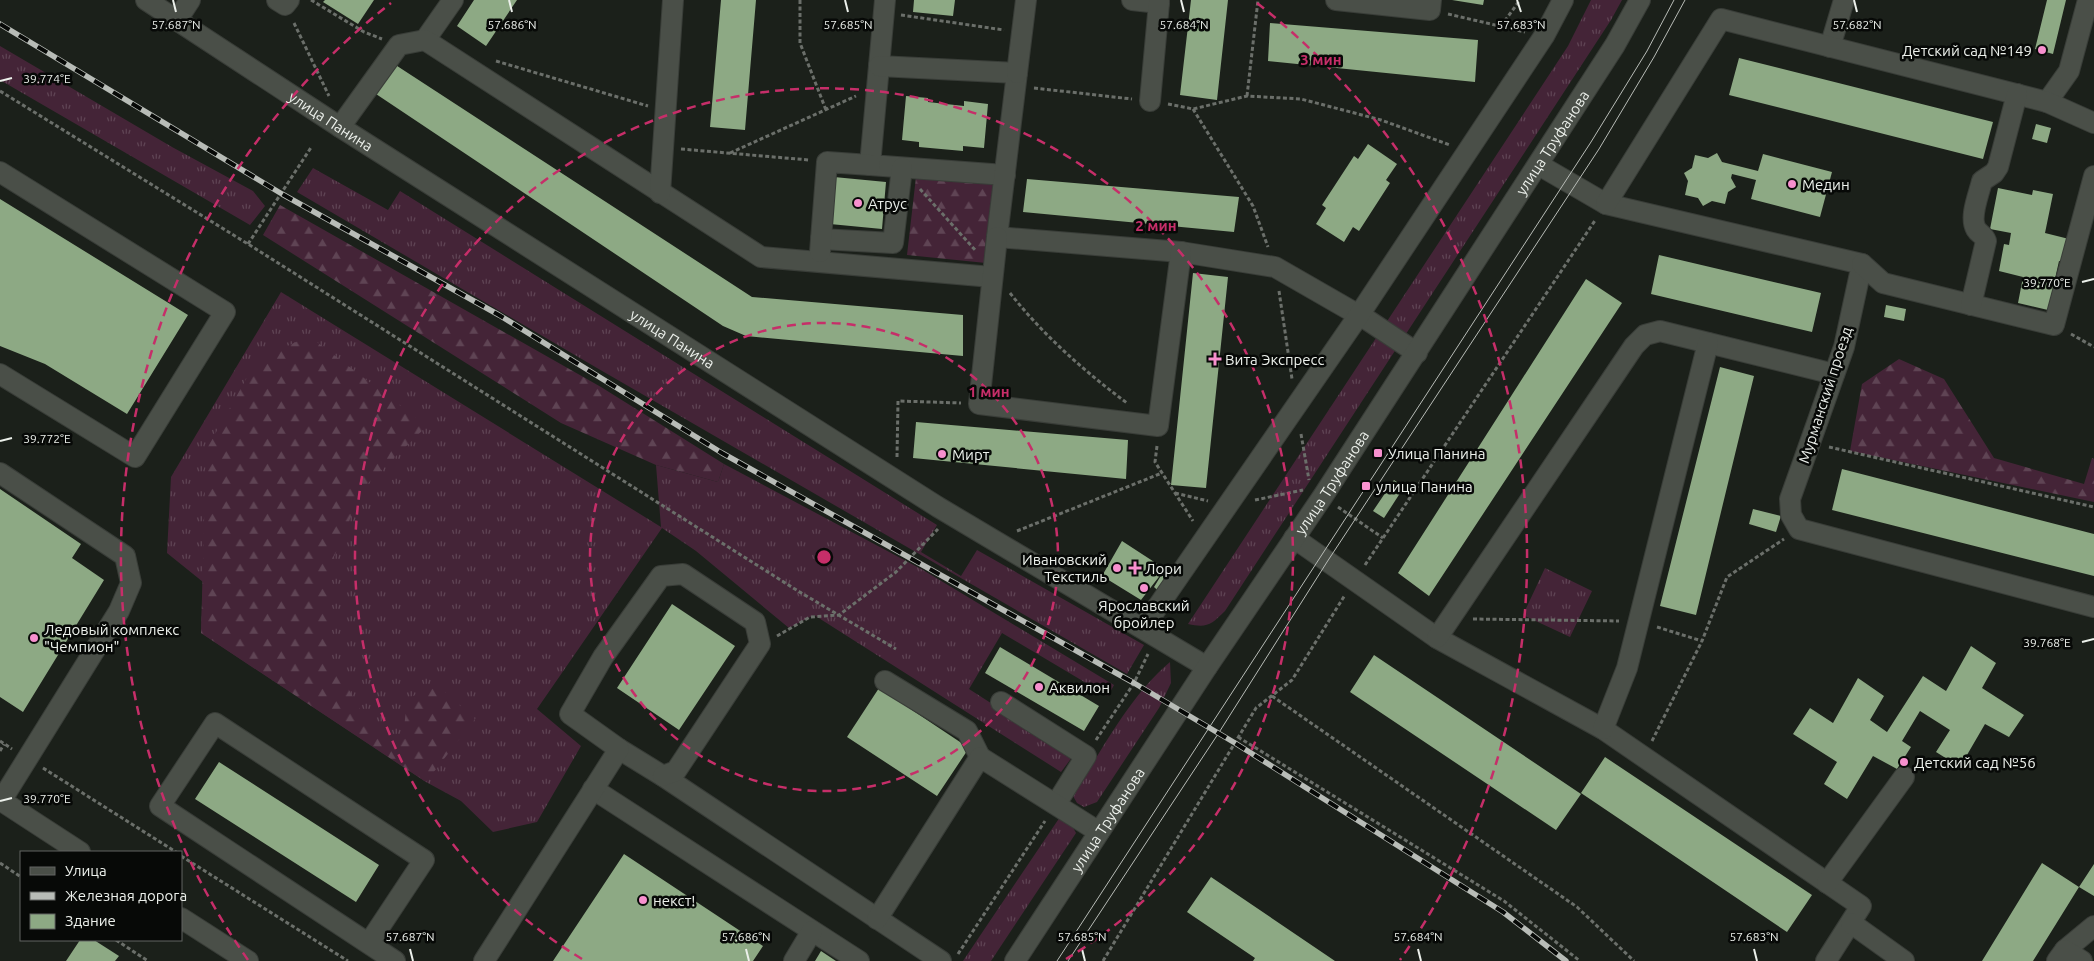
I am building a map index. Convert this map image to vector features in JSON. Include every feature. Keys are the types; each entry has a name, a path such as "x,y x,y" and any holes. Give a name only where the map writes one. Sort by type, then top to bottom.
{"street":[{"name":"улица Панина","path":"146,0 340,127 948,513 1208,667"},
{"path":"177,20 190,0"},
{"path":"426,40 453,0"},
{"path":"660,193 673,0"},
{"path":"1026,0 979,404 1158,426 1181,252"},
{"path":"1132,0 1159,1 1150,101"},
{"path":"1336,0 1431,5"},
{"path":"1150,632 1205,538 1359,315 1544,36 1563,0"},
{"name":"улица Труфанова","path":"1015,961 1417,353 1539,165 1615,44 1640,0"},
{"path":"1830,47 1844,0"},
{"path":"2048,102 2069,71 2088,0"},
{"path":"870,165 884,6"},
{"path":"1606,204 1721,19 2048,102 2094,123"},
{"path":"340,127 399,45 426,40 761,257 993,274"},
{"path":"879,66 1016,79"},
{"path":"1971,305 1986,241 1975,228 1974,220 1982,181 1994,173 1998,167 2017,94"},
{"path":"819,262 828,162 1005,175"},
{"path":"1539,165 1606,204 1862,264 1884,283 2054,325 2094,176"},
{"path":"821,239 894,243 902,168"},
{"path":"0,172 225,312 135,457 0,374"},
{"path":"997,238 1181,252 1275,267 1359,315 1417,353"},
{"name":"Мурманский проезд","path":"1862,264 1844,347 1790,499 1792,515 1799,529 2094,607"},
{"path":"1437,638 1634,346 1645,335 1660,331 1834,374"},
{"path":"1603,729 1627,668 1708,343"},
{"path":"0,473 125,556 131,583 119,611 1,801 78,851"},
{"path":"1294,538 1437,638 1603,729 1861,906 1826,961"},
{"path":"663,776 676,771 760,644 755,622 683,574 661,576 603,658 570,714 619,749 663,776 878,919 932,958"},
{"path":"885,681 967,731 980,757 1099,832"},
{"path":"1001,702 1086,756 1056,804"},
{"path":"370,943 424,860 215,723 160,806 395,961"},
{"path":"484,961 619,749"},
{"path":"878,919 980,757"},
{"path":"1827,883 1904,777"},
{"path":"593,789 859,961"},
{"path":"182,919 248,961"},
{"path":"1851,923 1904,961"},
{"path":"2061,955 2094,926"},
{"path":"794,961 812,931"},
{"path":"2061,955 2082,961"}],"path":[{"path":"311,0 364,32 399,45"},
{"path":"800,0 800,43 826,110"},
{"path":"1247,96 1258,0"},
{"path":"1500,26 1520,0"},
{"path":"284,2 331,101"},
{"path":"1431,5 1500,26 1544,36"},
{"path":"884,6 1022,32"},
{"path":"490,60 666,112"},
{"path":"1016,79 1193,109 1247,96 1301,99 1381,120 1467,152"},
{"path":"729,154 877,87"},
{"path":"0,92 248,244 896,649"},
{"path":"1193,109 1253,206 1275,267"},
{"path":"248,244 312,146"},
{"path":"663,148 828,162"},
{"path":"902,168 1030,319 1130,404"},
{"path":"1103,961 1256,708 1292,680 1355,580 1606,204"},
{"path":"2054,325 2094,347"},
{"path":"897,465 898,401 979,404"},
{"path":"1158,426 1156,462 1205,538"},
{"path":"1810,443 2094,507"},
{"path":"1011,534 1162,473"},
{"path":"1335,505 1383,538"},
{"path":"760,644 810,617 839,615 896,572 941,525 948,513"},
{"path":"1086,756 1134,683 1150,632"},
{"path":"1644,757 1702,641"},
{"path":"1272,696 1577,908 1634,961"},
{"path":"1238,737 1504,901 1580,961"},
{"path":"0,741 174,851"},
{"path":"0,750 4,744"},
{"path":"954,961 1056,804"},
{"path":"182,857 348,961"},
{"path":"0,864 20,877"},
{"path":"118,941 148,961"}],"green space":[{"path":"1591,0 1622,0 1611,20 1225,611 1216,620 1208,624 1200,626 1188,624 1568,46"},
{"path":"0,46 172,147 253,191 265,206 250,225 0,80"},
{"path":"313,168 388,210 400,191 937,525 921,552 961,576 977,550 1144,645 1127,674 597,368 297,192"},
{"path":"916,177 997,184 986,263 907,255"},
{"path":"280,205 601,387 724,464 718,482 656,465 561,423 263,235"},
{"path":"281,292 661,527 656,465 718,482 724,464 923,570 1114,685 1108,696 1002,633 969,689 1073,756 1061,772 814,615 789,628 696,551 662,528 537,709 581,746 537,822 493,832 461,801 426,782 201,633 203,582 167,553 171,477"},
{"path":"309,336 427,426 363,488 331,564 331,659 374,733 403,739 407,699 437,685 475,719 426,782 201,633 206,450 257,360"},
{"path":"1899,359 1944,379 1994,458 2084,484 2092,458 2094,459 2094,502 1850,451 1862,384"},
{"path":"1545,568 1592,591 1570,637 1523,615"},
{"path":"1170,662 1171,683 1159,708 1097,802 1084,807 1077,803 1073,796 1128,708 1155,676"},
{"path":"1060,817 1070,822 1076,833 991,961 963,961"}],"building":[{"path":"325,0 374,0 358,24 323,2"},
{"path":"474,0 517,0 486,46 457,26"},
{"path":"721,0 756,0 745,130 710,127"},
{"path":"914,0 955,0 953,16 913,12"},
{"path":"1191,0 1228,0 1217,100 1180,95"},
{"path":"1452,0 1484,0 1483,5"},
{"path":"2047,0 2066,0 2053,54 2035,49"},
{"path":"1270,23 1478,40 1475,82 1268,61"},
{"path":"1739,58 1993,122 1983,159 1729,95"},
{"path":"391,62 752,297 963,315 963,356 746,336 723,326 373,92"},
{"path":"906,96 928,98 928,102 964,106 964,101 988,104 984,148 963,146 963,151 919,147 919,142 902,140"},
{"path":"2036,124 2051,128 2047,143 2032,139"},
{"path":"1368,144 1397,164 1386,180 1390,183 1359,231 1353,227 1344,242 1316,224 1326,208 1322,205 1354,156 1358,159"},
{"name":"Медин","path":"1717,153 1722,162 1758,171 1763,154 1832,172 1820,217 1751,199 1756,180 1732,174 1731,178 1736,187 1728,192 1725,204 1712,201 1703,206 1698,198 1685,195 1688,181 1684,173 1692,168 1695,155 1708,158"},
{"name":"Атрус","path":"834,177 886,182 882,229 830,224"},
{"path":"1027,179 1239,197 1234,232 1023,212"},
{"path":"1998,188 2032,195 2033,190 2053,194 2045,233 2069,239 2064,262 2059,261 2048,310 2018,303 2023,277 1999,271 2004,244 2009,245 2011,233 1990,229"},
{"path":"0,199 188,315 127,414 45,364 0,346"},
{"path":"1659,255 1821,293 1812,332 1651,294"},
{"path":"1193,273 1228,277 1206,488 1171,485"},
{"path":"1586,279 1622,303 1429,596 1398,573"},
{"path":"1886,305 1906,309 1904,321 1884,317"},
{"path":"1720,367 1754,376 1696,615 1660,606"},
{"path":"916,422 1128,440 1126,479 913,458"},
{"path":"1842,469 2094,534 2094,576 1832,510"},
{"path":"1394,480 1404,487 1384,518 1373,511"},
{"name":"Ледовый комплекс \"Чемпион\"","path":"0,489 81,544 72,558 104,580 23,712 0,697"},
{"path":"1753,509 1781,516 1776,532 1749,524"},
{"path":"1122,541 1165,569 1141,600 1102,576"},
{"path":"1165,569 1177,580 1165,597 1154,587"},
{"path":"672,604 735,646 679,730 617,688"},
{"path":"1971,646 1996,663 1982,688 2024,715 2009,737 1985,724 1960,767 1936,752 1950,730 1920,711 1902,741 1911,747 1897,769 1873,756 1847,799 1824,784 1837,762 1793,734 1810,708 1833,723 1858,678 1884,696 1870,720 1887,732 1923,676 1946,691"},
{"name":"Аквилон","path":"1000,647 1099,706 1084,731 985,673"},
{"path":"1374,655 1581,794 1556,830 1350,692"},
{"path":"879,688 969,748 937,796 847,737"},
{"path":"1605,757 1812,895 1787,932 1581,793"},
{"path":"219,762 379,865 356,902 195,799"},
{"name":"некст!","path":"624,854 763,946 753,961 553,961"},
{"path":"2042,863 2079,887 2033,961 1982,961"},
{"path":"2094,864 2094,896 2079,887"},
{"path":"1211,877 1335,961 1253,961 1255,958 1187,912"},
{"path":"79,941 96,941 119,956 115,961 66,961"},
{"path":"821,951 836,961 815,961"}],"tram line":[{"path":"1057,961 1591,142 1647,51 1674,0"},
{"path":"1068,961 1218,734 1327,562 1599,149 1654,57 1685,0"}],"railway":[{"path":"0,24 282,194 499,315 722,453 1134,683 1235,743 1503,912 1566,961"}],"place":[{"name":"Детский сад №149","path":"2042,50"},
{"name":"Медин","path":"1792,184"},
{"name":"Атрус","path":"858,203"},
{"name":"Вита Экспресс","path":"1215,359"},
{"name":"Улица Панина","path":"1378,453"},
{"name":"Мирт","path":"942,454"},
{"name":"улица Панина","path":"1366,486"},
{"name":"Ивановский Текстиль","path":"1117,568"},
{"name":"Лори","path":"1135,568"},
{"name":"Ярославский бройлер","path":"1144,588"},
{"name":"Ледовый комплекс \"Чемпион\"","path":"34,638"},
{"name":"Аквилон","path":"1039,687"},
{"name":"Детский сад №56","path":"1904,762"},
{"name":"некст!","path":"643,900"}]}
